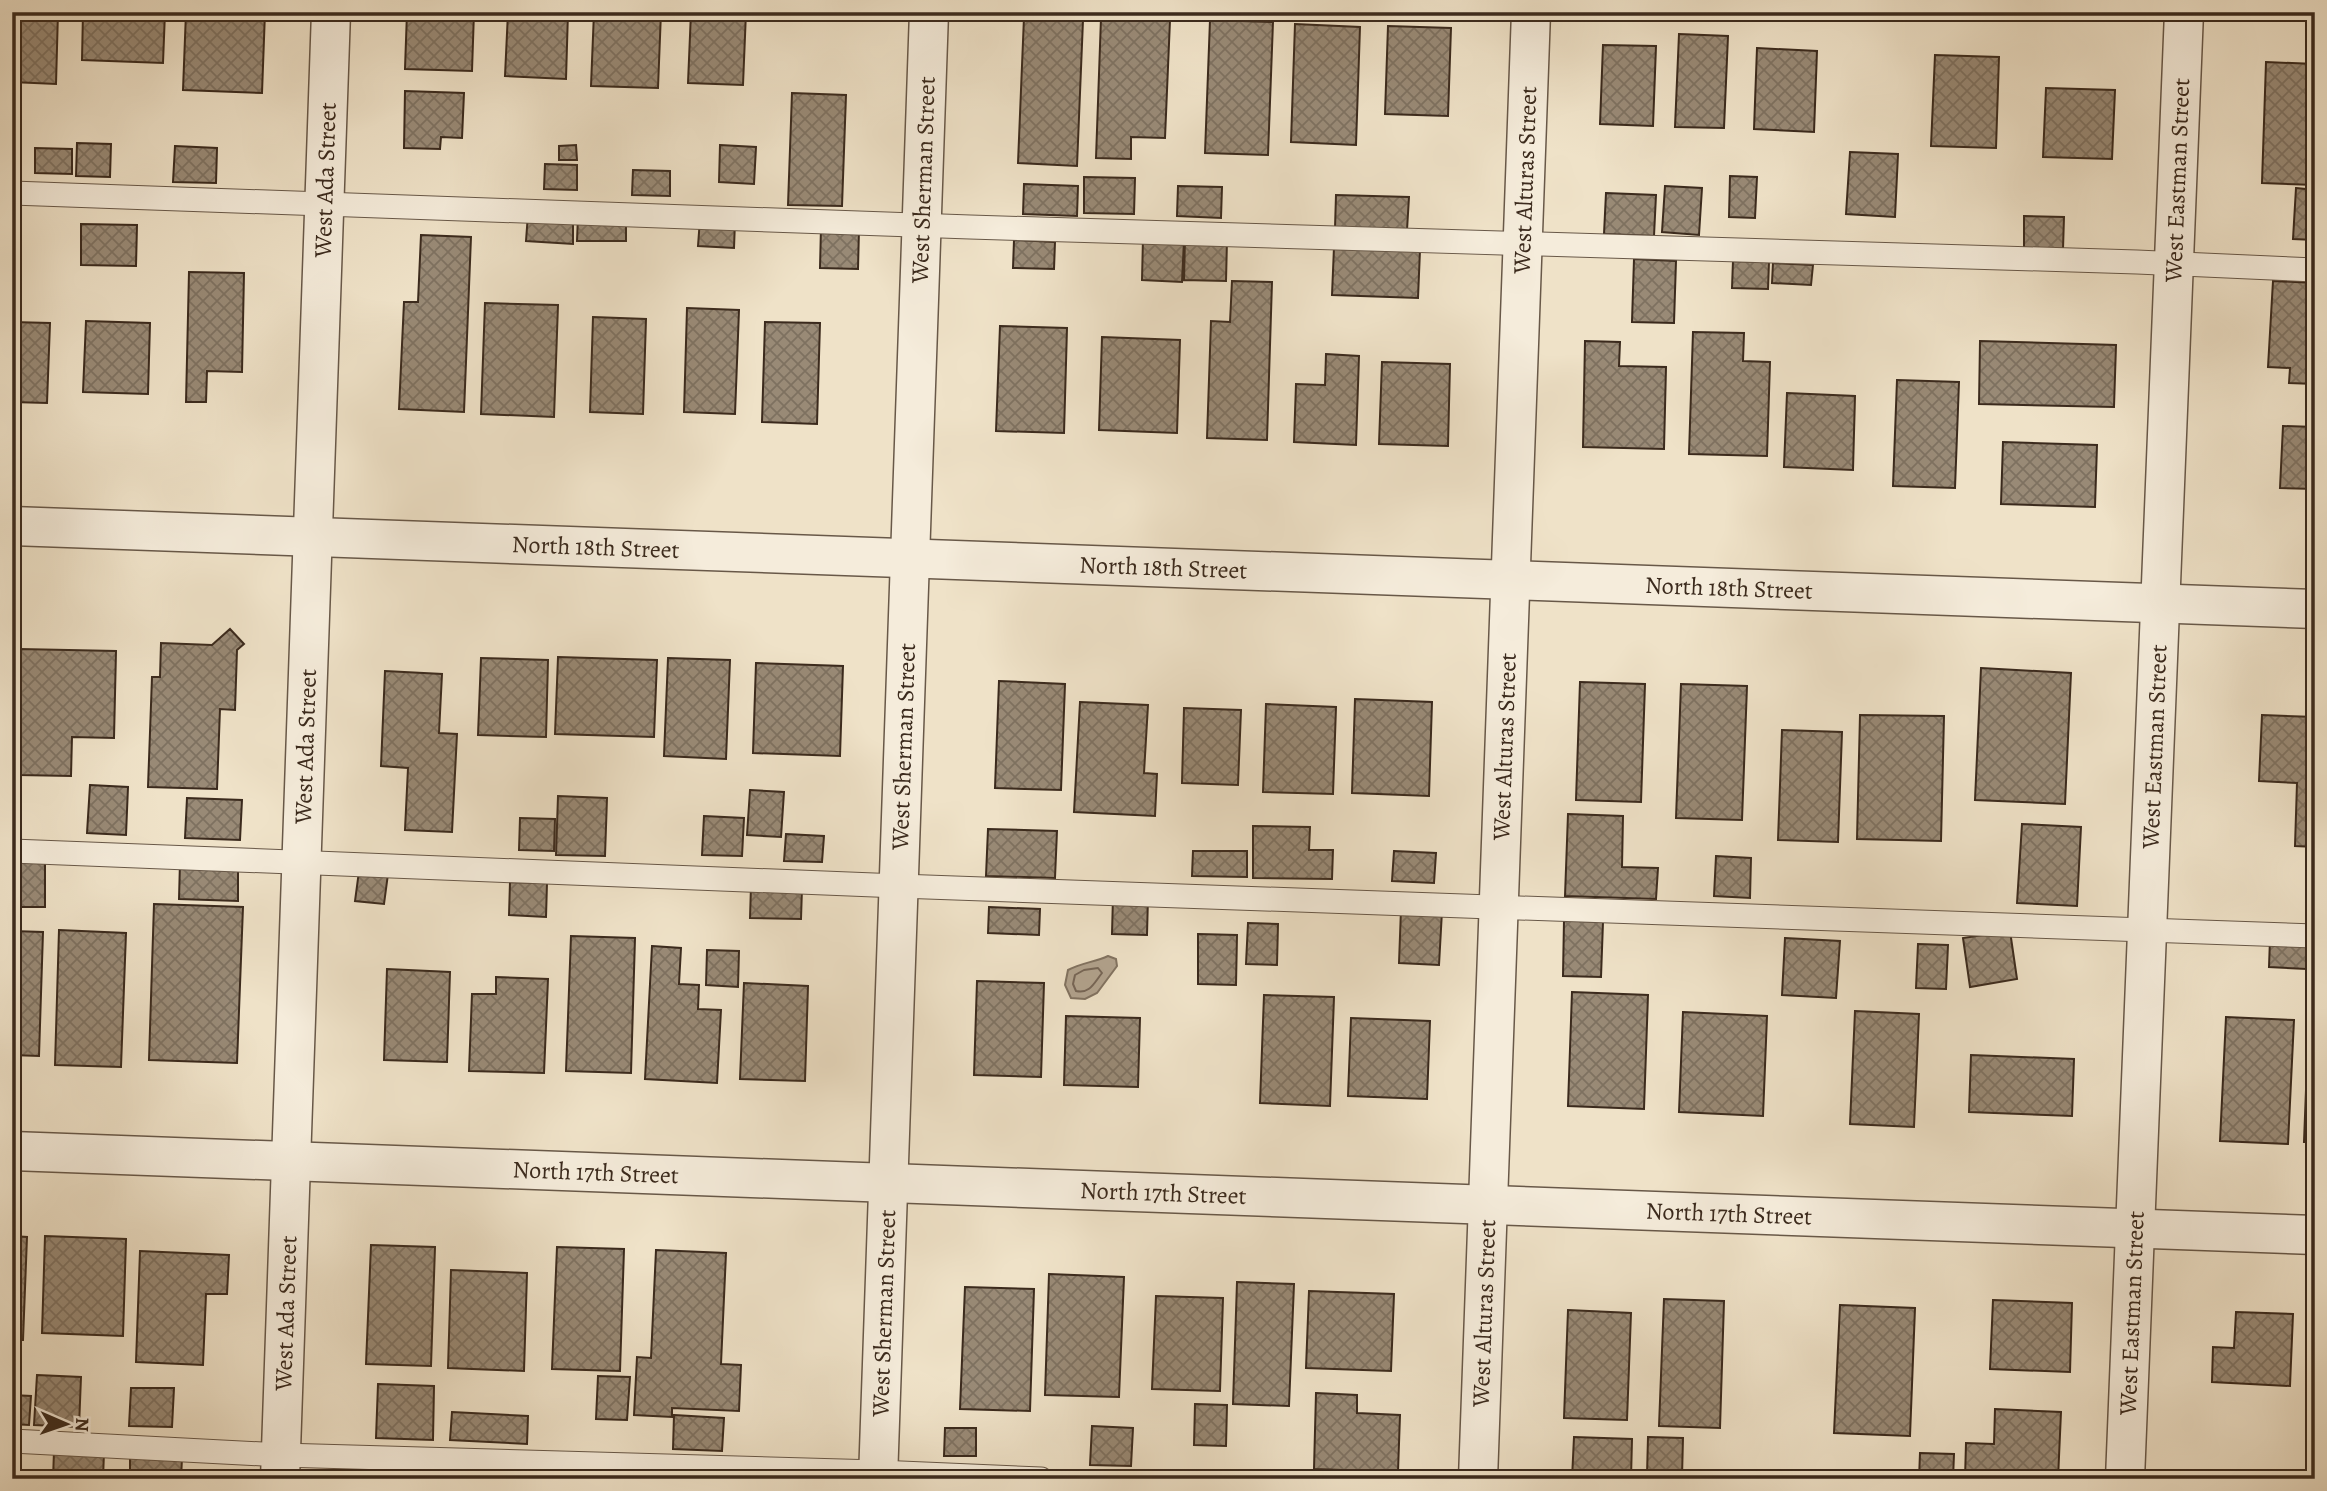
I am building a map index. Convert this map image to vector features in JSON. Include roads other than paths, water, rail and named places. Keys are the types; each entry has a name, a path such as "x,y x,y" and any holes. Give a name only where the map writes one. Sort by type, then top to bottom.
{"street":[{"name":"West Ada Street","path":"281,1467 331,12"},
{"name":"West Sherman Street","path":"878,1475 929,12"},
{"name":"West Alturas Street","path":"1478,1479 1531,12"},
{"name":"West Eastman Street","path":"2125,1479 2184,12"},
{"name":"North 18th Street","path":"12,526 2315,609"},
{"name":"North 17th Street","path":"12,1152 2315,1235"}],"lane":[{"path":"12,192 922,225 2174,263 2315,270"},
{"path":"12,851 899,886 2315,936"},
{"path":"12,1441 281,1467 1041,1479"}],"water":[{"path":"1108,956 1116,959 1117,966 1097,993 1085,999 1071,998 1065,985 1068,970"}]}
